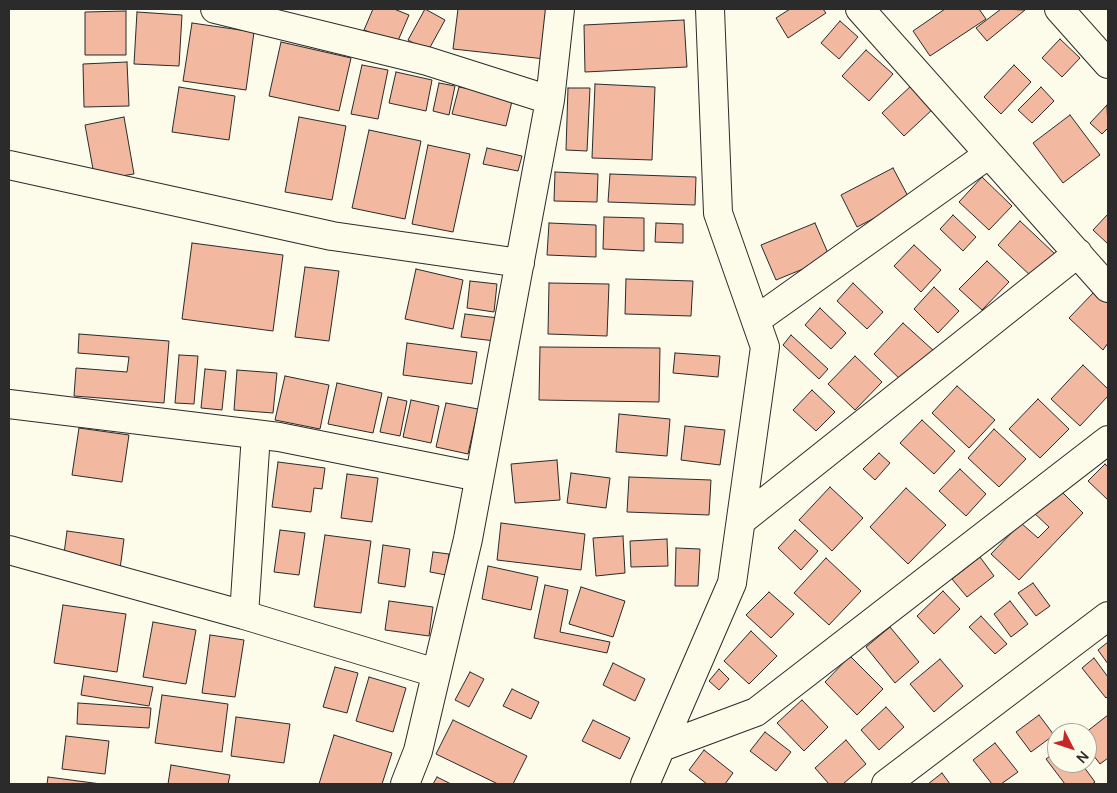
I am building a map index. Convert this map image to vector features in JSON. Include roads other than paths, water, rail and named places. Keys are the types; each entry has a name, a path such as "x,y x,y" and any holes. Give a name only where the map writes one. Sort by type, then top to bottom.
{"street":[{"path":"215,9 427,61 550,100"},
{"path":"405,784 418,751 468,539 550,100 560,9"},
{"path":"646,784 732,583 765,346 718,214 710,9"},
{"path":"860,9 1108,288"},
{"path":"1063,10 1108,64"},
{"path":"756,320 990,154"},
{"path":"9,165 332,236 520,263"},
{"path":"741,521 1078,253"},
{"path":"9,404 279,437 479,477"},
{"path":"244,615 256,434"},
{"path":"662,747 756,712 1108,440"},
{"path":"9,550 244,615 436,674"},
{"path":"886,784 1108,616"}]}
